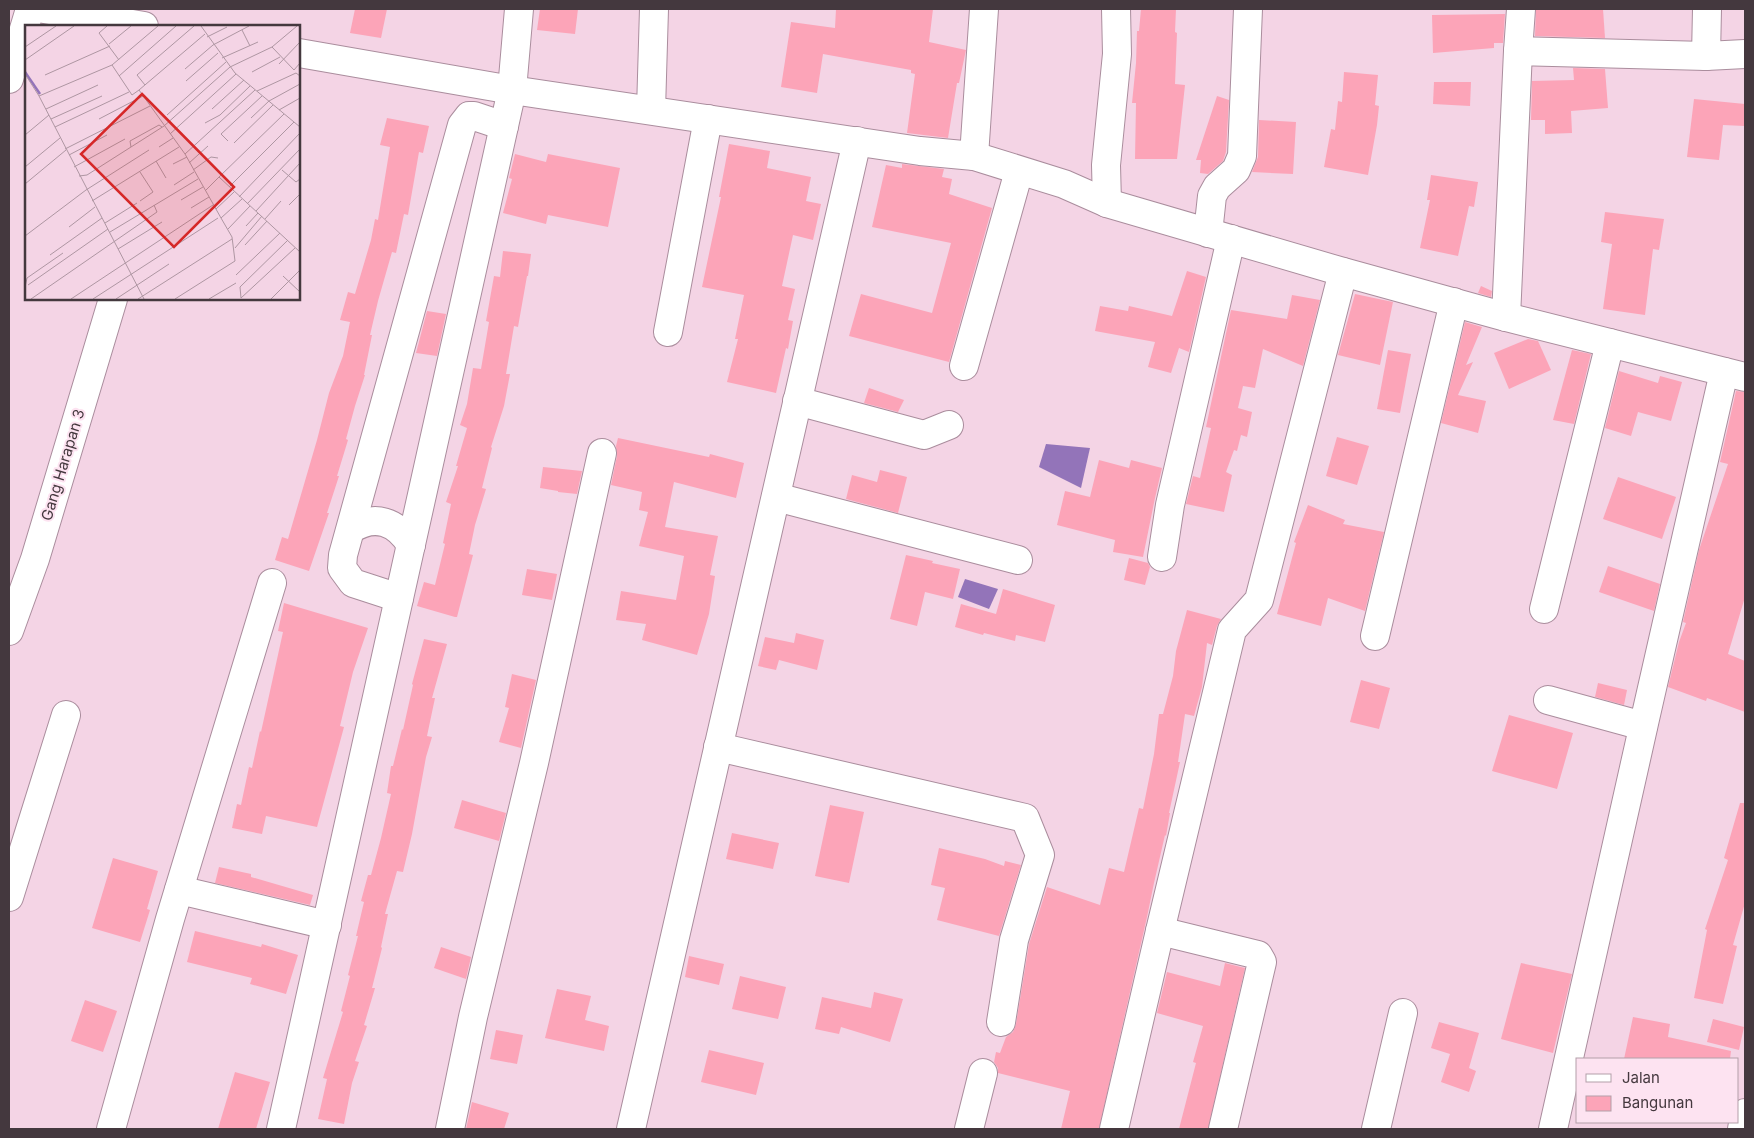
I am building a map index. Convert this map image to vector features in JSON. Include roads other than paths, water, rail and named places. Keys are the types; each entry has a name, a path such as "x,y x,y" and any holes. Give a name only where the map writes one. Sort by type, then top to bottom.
{"street":[{"path":"25,25 30,9"},
{"path":"44,9 138,25"},
{"path":"281,1129 512,90 518,9"},
{"path":"651,110 654,9"},
{"path":"974,156 984,9"},
{"path":"1107,203 1106,165 1117,54 1116,9"},
{"path":"1162,557 1219,236 1212,196 1217,187 1236,170 1242,156 1248,9"},
{"path":"1506,317 1521,9"},
{"path":"1706,56 1707,9"},
{"path":"9,79 25,26"},
{"path":"1518,51 1706,56 1745,54"},
{"path":"300,53 512,90 857,140 920,151 974,156 1064,184 1107,203 1343,272 1506,317 1735,375 1643,726 1554,1129"},
{"path":"399,598 353,583 346,576 342,568 343,555 462,125 468,116 474,116 504,126"},
{"path":"668,332 708,118"},
{"path":"631,1129 857,140"},
{"path":"964,366 1020,170"},
{"path":"1114,1129 1232,630 1260,600 1343,272"},
{"name":"Gang Harapan 3","path":"9,631 35,559 113,300"},
{"path":"1375,636 1454,302"},
{"path":"1544,609 1610,343"},
{"path":"797,401 924,435 949,425"},
{"path":"450,1129 473,1017 534,763 602,453"},
{"path":"776,497 1018,560"},
{"path":"351,529 362,522 386,522 400,531 411,545"},
{"path":"112,1129 179,890 272,583"},
{"path":"1548,700 1643,726"},
{"path":"9,897 66,715"},
{"path":"718,747 1025,818 1040,855 1014,940 1001,1022"},
{"path":"179,890 327,925"},
{"path":"1160,931 1261,957 1262,962 1224,1129"},
{"path":"1376,1129 1403,1013"},
{"path":"969,1129 983,1073"},
{"path":"1742,1129 1745,1113"}]}
